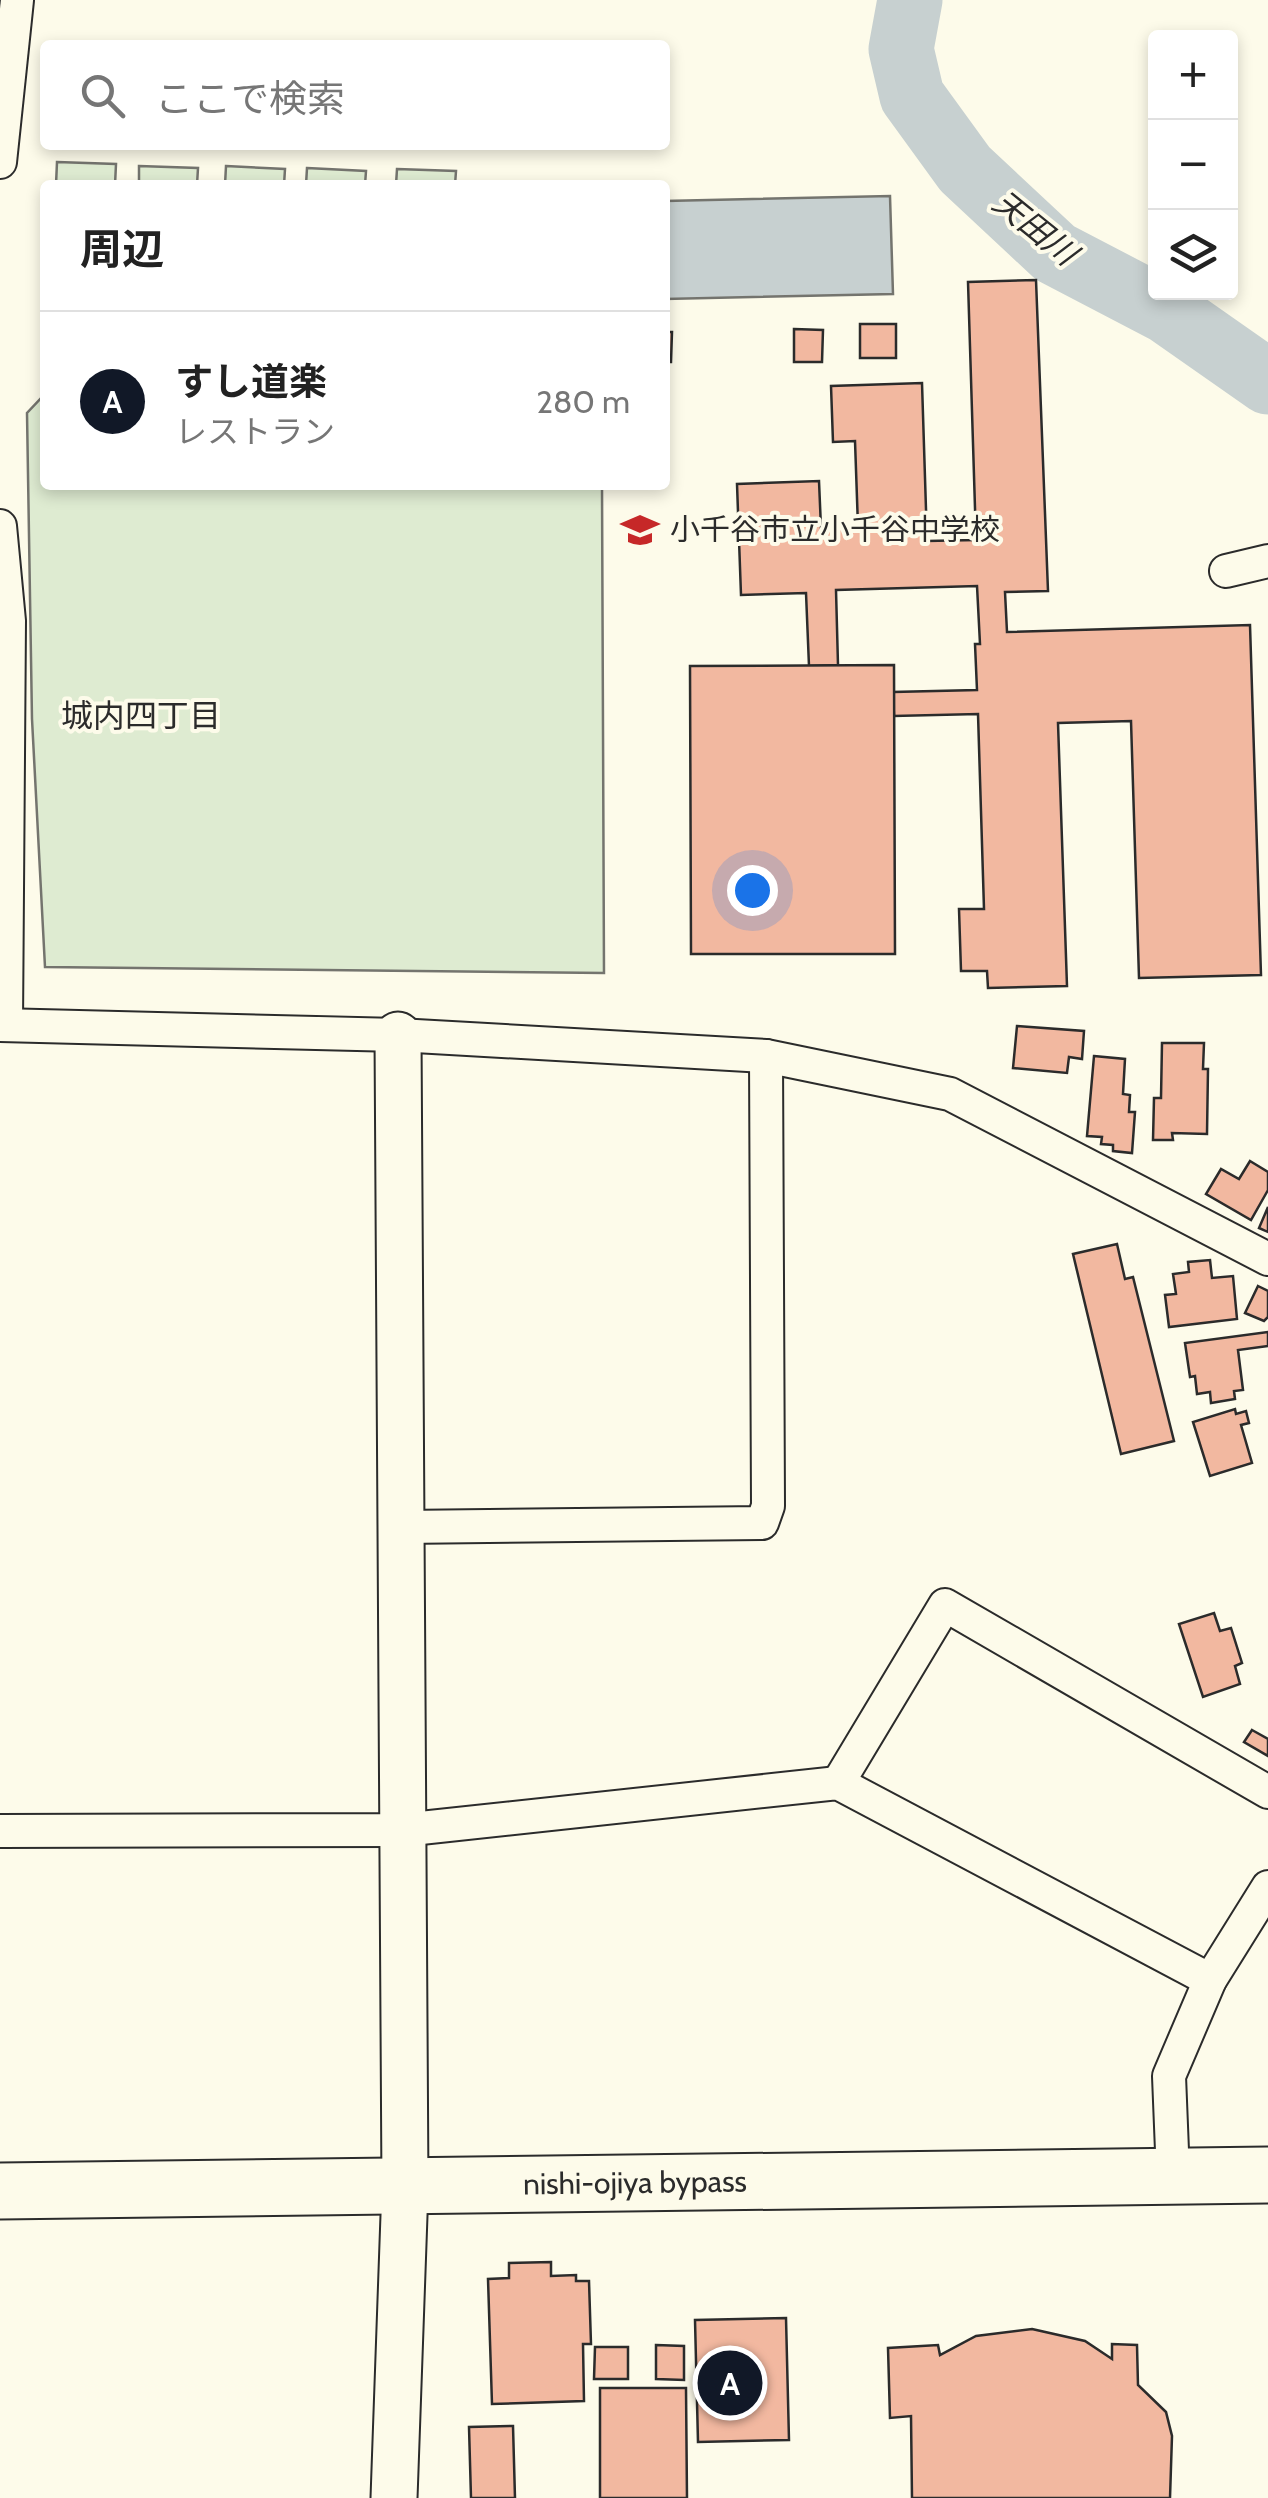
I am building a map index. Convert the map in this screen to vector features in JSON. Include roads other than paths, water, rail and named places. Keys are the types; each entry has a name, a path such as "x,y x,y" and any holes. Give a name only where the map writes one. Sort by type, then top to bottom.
{"highway":[{"name":"nishi-ojiya bypass","path":"0,2191 1268,2175"}],"street":[{"path":"0,162 17,0"},
{"path":"0,526 10,621 3,1024 398,1035 766,1056 950,1094 1268,1259"},
{"path":"1226,571 1268,561"},
{"path":"394,2498 405,2187 398,1035"},
{"path":"400,1526 762,1523 768,1506 766,1056"},
{"path":"838,1783 945,1605 1268,1792"},
{"path":"0,1831 402,1830 838,1783 1210,1980"},
{"path":"1173,2176 1169,2076 1210,1980 1268,1887"}],"waterway":[{"name":"天田川","path":"910,0 901,49 912,96 965,169 1055,253 1168,312 1268,382"}],"place":[{"name":"小千谷市立小千谷中学校","path":"640,530"},
{"name":"すし道楽","path":"730,2383"}],"district":[{"name":"城内四丁目","path":"141,716"}]}
